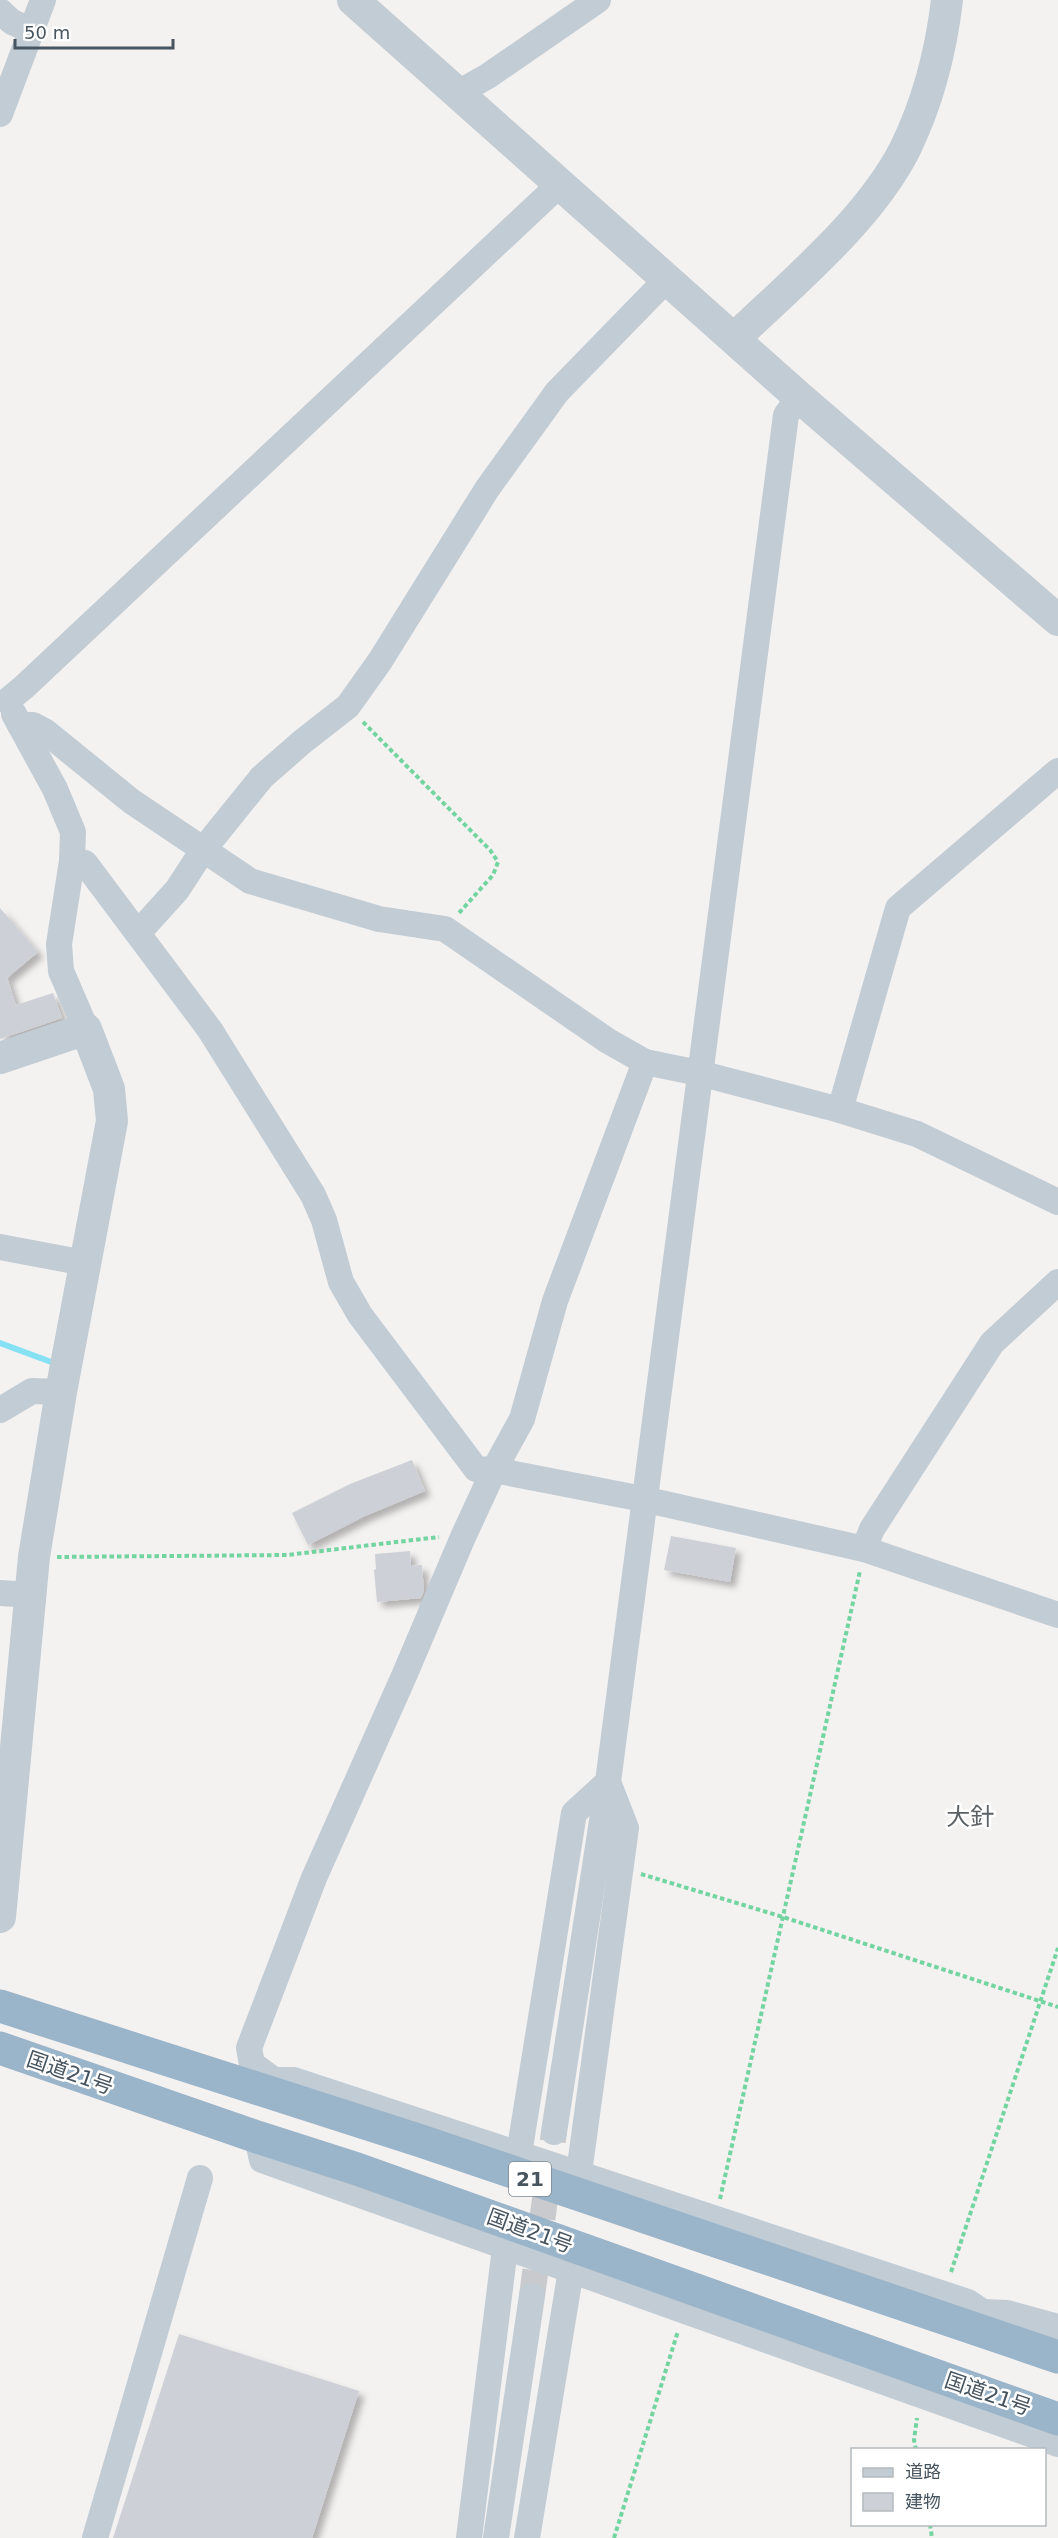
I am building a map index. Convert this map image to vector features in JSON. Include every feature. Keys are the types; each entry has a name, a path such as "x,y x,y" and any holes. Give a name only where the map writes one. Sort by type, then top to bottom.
{"highway":[{"name":"国道21号","path":"0,2006 269,2086 421,2141 987,2323 1058,2357"},
{"name":"国道21号","path":"0,2048 357,2169 1058,2419"}],"street":[{"path":"0,114 43,0"},
{"path":"353,0 799,397 1058,620"},
{"path":"458,93 488,76 598,0"},
{"path":"735,338 829,247 875,195 904,149 931,84 944,29 948,0"},
{"path":"0,11 12,22 33,31"},
{"path":"0,1917 34,1557 61,1392 112,1121 109,1089 61,971 59,944 72,861 73,832 55,789 4,697 561,184"},
{"path":"138,933 177,890 204,850 262,777 348,706 380,661 487,489 557,392 667,279"},
{"path":"554,2132 608,1782 643,1499 786,415 799,397"},
{"path":"20,726 33,725 46,732 131,801 250,881 379,919 445,929 608,1041 645,1062 699,1073 840,1110 917,1134 1058,1202"},
{"path":"840,1110 898,908 1058,771"},
{"path":"72,861 85,864 210,1030 313,1195 324,1220 341,1282 360,1315 476,1469 494,1470 643,1499 864,1549 1058,1615"},
{"path":"0,1058 86,1029"},
{"path":"645,1062 555,1301 522,1419 494,1470 314,1878 249,2048 252,2064 269,2086 294,2080 579,2173 968,2302 987,2323 1007,2313 1058,2326"},
{"path":"0,1246 85,1263"},
{"path":"864,1549 872,1529 992,1343 1058,1282"},
{"path":"0,1410 32,1391 61,1392"},
{"path":"0,1593 31,1595"},
{"path":"579,2173 626,1828 608,1782"},
{"path":"519,2154 574,1813 608,1782"},
{"path":"257,2137 262,2160 1058,2444"},
{"path":"95,2538 200,2178"},
{"path":"469,2538 505,2248"},
{"path":"527,2538 571,2270"},
{"path":"496,2538 532,2296"}],"path":[{"path":"348,706 490,850 498,862 493,875 445,929"},
{"path":"34,1557 287,1555 449,1535 464,1537"},
{"path":"716,2219 864,1549"},
{"path":"621,1868 783,1917 1058,2007"},
{"path":"943,2294 1058,1948"},
{"path":"614,2538 684,2311"},
{"path":"916,2448 914,2440 921,2395"}],"building":[{"path":"0,908 38,952 7,978 16,1005 53,993 62,1018 0,1039"},
{"path":"412,1460 425,1491 365,1516 308,1545 292,1513 350,1484"},
{"path":"671,1536 736,1548 730,1582 664,1570"},
{"path":"410,1551 411,1566 422,1565 424,1591 421,1598 377,1602 375,1554"},
{"path":"179,2334 359,2391 312,2538 113,2538"}],"waterway":[{"path":"0,1343 54,1363"}],"tunnel":[{"path":"532,2296 554,2132"}],"district":[{"name":"大針","path":"970,1817"}]}
